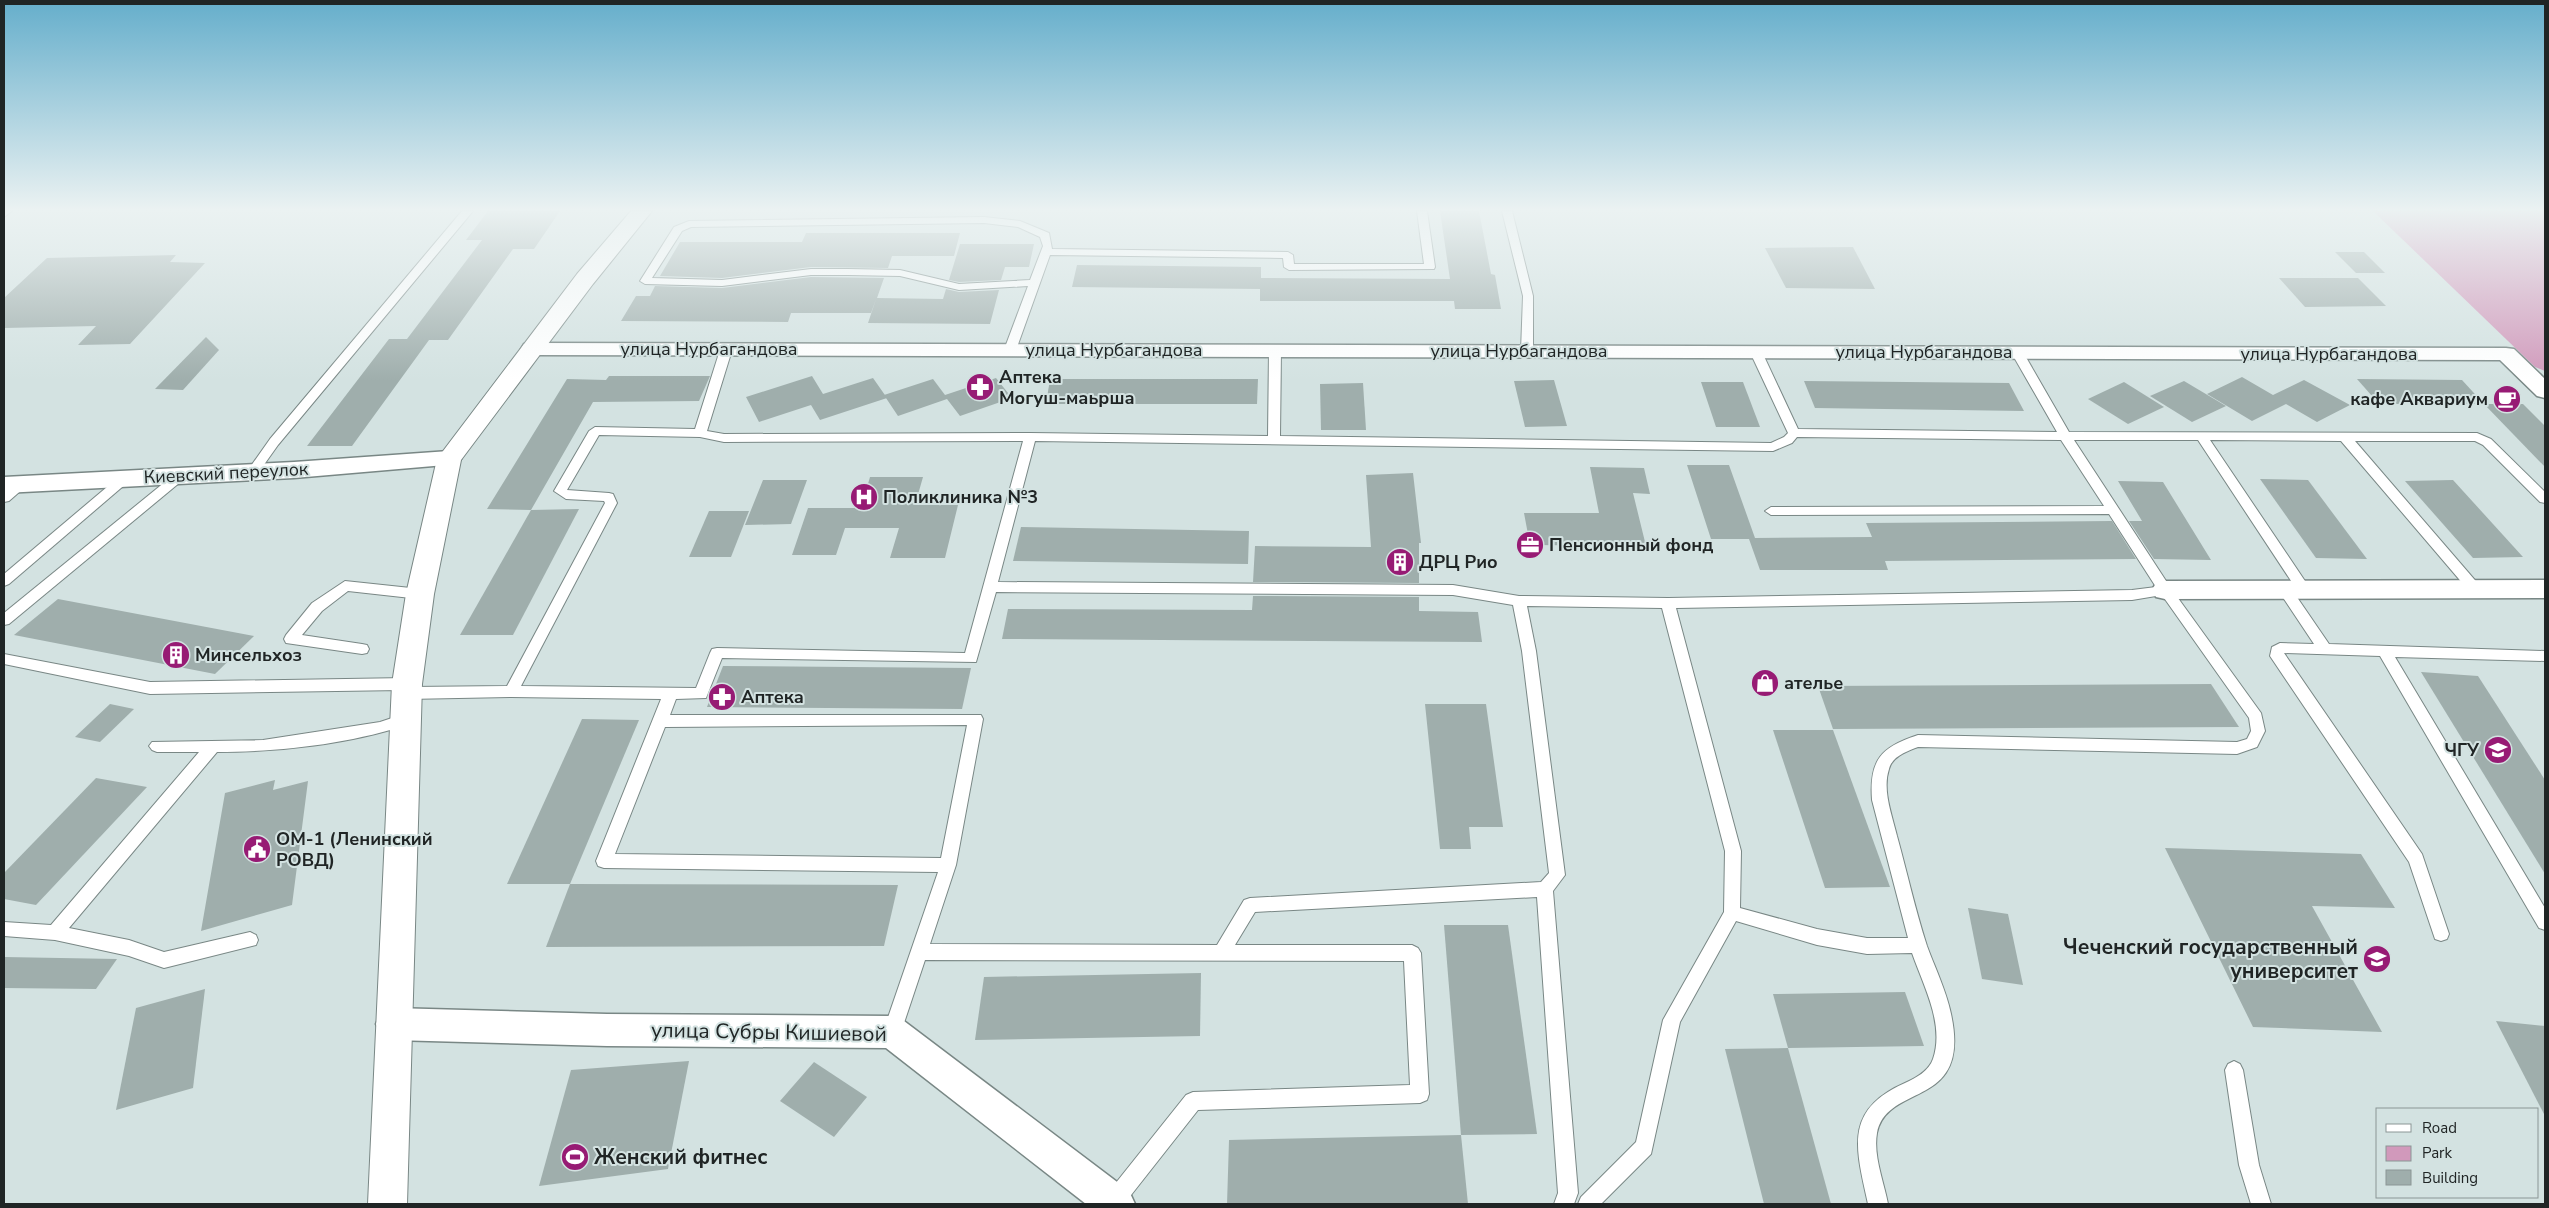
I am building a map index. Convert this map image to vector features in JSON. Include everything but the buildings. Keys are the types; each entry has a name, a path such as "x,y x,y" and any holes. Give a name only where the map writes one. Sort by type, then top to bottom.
{"street":[{"path":"387,1204 406,699 420,594 449,459 595,267"},
{"name":"улица Нурбагандова","path":"532,349 2506,354 2544,388"},
{"name":"Киевский переулок","path":"10,489 124,478 449,459"},
{"path":"2165,590 2545,589"},
{"name":"улица Субры Кишиевой","path":"393,1024 607,1030 892,1032 1115,1203"}],"lane":[{"path":"252,472 420,267"},
{"path":"654,267 645,281 722,283 820,272 900,272 958,287 1033,283"},
{"path":"1010,350 1040,267"},
{"path":"1521,267 1528,296 1526,351"},
{"path":"700,433 726,350"},
{"path":"1274,440 1275,350"},
{"path":"1756,352 1794,433"},
{"path":"1878,1204 1868,1135 1873,1112 1891,1097 1914,1089 1934,1076 1943,1058 1946,1024 1935,987 1918,945 1880,800 1878,778 1883,761 1897,747 1918,741 2237,748 2252,743 2258,731 2256,717 2165,590 2065,436 2017,352"},
{"path":"511,691 611,504 609,497 566,494 560,491 595,431 700,433 724,438 1030,437 1773,447 1788,440 1794,433"},
{"path":"1794,433 2477,437 2487,442 2545,499"},
{"path":"2201,436 2294,590 2324,648"},
{"path":"2344,436 2475,589"},
{"path":"4,659 150,688 406,699 511,691 702,694 716,653 971,658 1030,437"},
{"path":"4,620 180,476"},
{"path":"4,580 124,478"},
{"path":"1771,511 2113,510"},
{"path":"362,649 291,639 317,607 345,586 420,594"},
{"path":"990,587 1453,590 1519,601 1668,603 2132,595 2165,590"},
{"path":"1519,601 1529,652 1557,875 1545,889 1568,1193 1564,1204"},
{"path":"1588,1204 1644,1147 1672,1020 1732,913 1734,851 1668,603"},
{"path":"2441,934 2416,859 2276,653 2280,648 2324,648 2545,656"},
{"path":"2384,650 2545,924"},
{"path":"671,693 604,861 948,865"},
{"path":"157,746 263,746 381,728 406,699"},
{"path":"660,721 976,719 948,865 892,1032"},
{"path":"55,933 213,746"},
{"path":"1221,953 1250,904 1545,889"},
{"path":"1732,913 1817,937 1867,946 1918,945"},
{"path":"4,929 55,933 129,948 164,960 250,940"},
{"path":"918,952 1412,953 1420,1094 1193,1101 1115,1203"},
{"path":"2234,1070 2249,1165 2261,1204"}],"green space":[{"path":"2432,267 2545,267 2545,371 2535,367"}],"place":[{"name":"Аптека Могуш-маьрша","path":"980,387"},
{"name":"кафе Аквариум","path":"2507,399"},
{"name":"Поликлиника №3","path":"864,497"},
{"name":"Пенсионный фонд","path":"1530,545"},
{"name":"ДРЦ Рио","path":"1400,562"},
{"name":"Минсельхоз","path":"176,655"},
{"name":"ателье","path":"1765,683"},
{"name":"Аптека","path":"722,697"},
{"name":"ЧГУ","path":"2498,750"},
{"name":"ОМ-1 (Ленинский РОВД)","path":"257,849"},
{"name":"Чеченский государственный университет","path":"2377,959"},
{"name":"Женский фитнес","path":"575,1157"}]}
